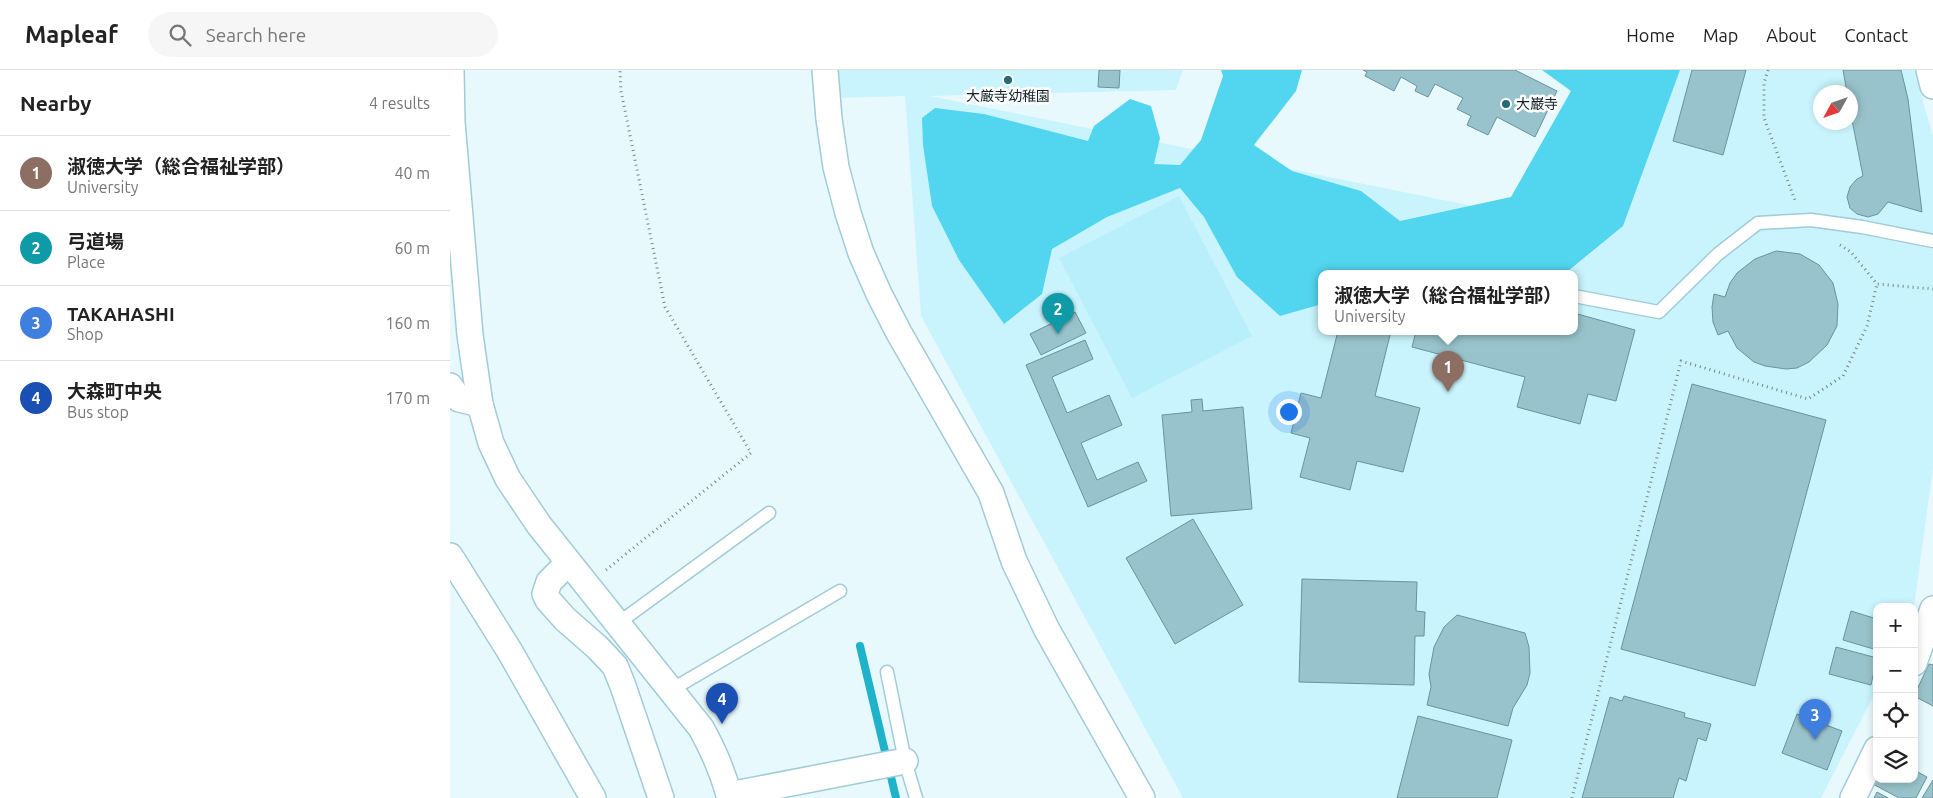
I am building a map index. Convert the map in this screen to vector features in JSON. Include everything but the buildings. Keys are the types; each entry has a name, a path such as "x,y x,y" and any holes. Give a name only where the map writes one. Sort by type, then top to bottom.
{"street":[{"path":"451,70 452,122 470,335 480,404 491,443 508,479 538,525 701,728 713,750 730,796 905,761"},
{"path":"825,70 829,119 836,167 856,237 879,294 899,333 991,492 1014,561 1043,621 1142,798"},
{"path":"1929,70 1933,86"},
{"path":"450,386 459,398 480,404"},
{"path":"450,556 509,650 593,798"},
{"path":"568,563 549,582 546,594 548,600 614,666 623,686 661,798"},
{"path":"1918,651 1933,608"},
{"path":"1853,798 1873,757"}],"lane":[{"path":"1578,297 1659,312 1718,254 1758,223 1802,220 1862,227 1933,241"},
{"path":"617,624 770,513"},
{"path":"671,690 840,591"},
{"path":"887,672 905,761 916,798"}],"path":[{"path":"590,590 608,566 750,453 665,307 621,91 620,70"},
{"path":"1768,70 1764,83 1764,118 1802,220"},
{"path":"1834,241 1851,252 1877,284 1933,289"},
{"path":"1572,798 1681,361 1808,399 1843,376 1867,326 1877,284"}],"shaded area":[{"path":"835,70 1183,70 1176,90 930,96 1581,228 1628,70 1914,70 1933,136 1933,468 1915,603 1873,603 1873,697 1821,798 1183,798 921,316 905,96 836,98"},
{"path":"1221,70 1302,70 1296,91 1254,145 1292,171 1361,191 1400,221 1511,197 1571,91 1542,70 1680,70 1623,226 1569,270 1318,270 1318,305 1280,316 1237,277 1204,217 1180,188 1107,217 1052,249 1042,294 1004,324 959,260 932,206 923,145 922,118 935,108 984,114 1088,141 1094,126 1130,99 1151,106 1160,138 1154,164 1180,165 1201,140 1223,76"},
{"path":"1179,196 1252,336 1132,398 1059,258"}],"waterway":[{"path":"860,646 896,798"}],"place":[{"name":"大厳寺幼稚園","path":"1008,80"},
{"name":"大巌寺","path":"1506,104"},
{"name":"弓道場","path":"1058,334"},
{"name":"淑徳大学（総合福祉学部）","path":"1448,392"},
{"name":"大森町中央","path":"722,724"},
{"name":"TAKAHASHI","path":"1815,740"}]}
